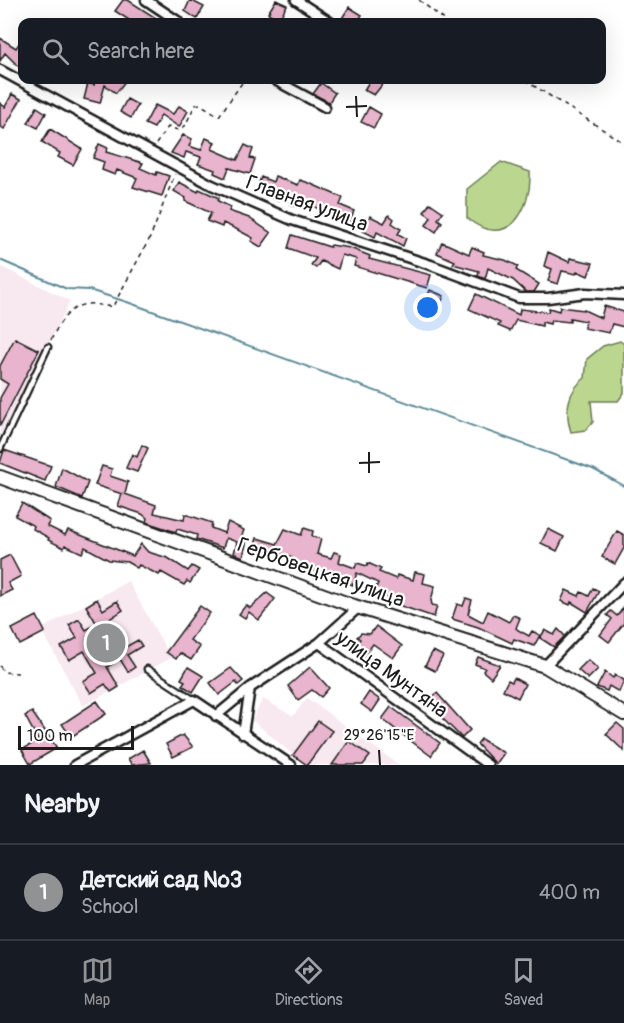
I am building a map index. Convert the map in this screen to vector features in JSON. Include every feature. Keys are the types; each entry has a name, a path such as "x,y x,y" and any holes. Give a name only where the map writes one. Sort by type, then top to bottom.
{"street":[{"path":"146,0 173,18"},
{"path":"296,0 324,18"},
{"name":"Главная улица","path":"0,70 18,80"},
{"name":"Главная улица","path":"25,84 150,153 292,220 431,265 508,295 528,299 585,293 624,295"},
{"path":"282,84 325,107"},
{"name":"Гербовецкая улица","path":"0,477 359,607 545,666 624,714"},
{"path":"545,666 624,583"},
{"path":"319,643 359,607"},
{"name":"улица Мунтяна","path":"216,716 250,688 319,643 488,765"},
{"path":"243,734 250,688"},
{"path":"75,765 194,700 291,765"}],"lane":[{"path":"0,449 48,347"},
{"path":"147,669 194,700"}],"path":[{"path":"419,0 442,18"},
{"path":"150,153 168,127 177,130 185,126 195,105 200,104 219,116 241,84"},
{"path":"531,84 624,143"},
{"path":"48,347 60,321 70,311 90,304 113,306 151,236 178,167"},
{"path":"0,666 3,672 18,673"}],"shaded area":[{"path":"0,266 70,301 0,440"},
{"path":"128,581 171,658 83,706 41,629"},
{"path":"307,698 399,765 305,765 252,720 263,699 293,716"}],"green space":[{"path":"501,162 530,172 530,186 522,212 515,222 505,228 494,230 482,227 467,218 467,189"},
{"path":"620,341 624,344 624,393 618,401 591,401 593,422 586,430 571,432 568,417 569,402 579,383 585,378 587,359 603,346"}],"building":[{"path":"123,0 128,0 156,18 126,18 115,11"},
{"path":"190,0 204,7 198,18 185,11"},
{"path":"276,0 287,5 280,18 268,13"},
{"path":"349,7 362,15 360,18 342,18"},
{"path":"0,38 16,48 18,45 18,66 5,53 0,61"},
{"path":"88,84 123,84 116,93 105,85 100,103 84,99"},
{"path":"320,84 335,93 329,102 313,94"},
{"path":"368,84 383,84 374,95 364,90"},
{"path":"12,94 21,99 4,129 0,126 0,103 5,107"},
{"path":"127,99 138,105 131,118 120,112"},
{"path":"155,105 173,114 179,106 188,111 179,127 161,115 154,128 145,124"},
{"path":"37,107 46,113 38,128 28,123"},
{"path":"369,107 381,114 374,128 361,122"},
{"path":"50,129 82,149 73,165 58,157 60,153 42,142"},
{"path":"183,135 192,139 189,146 201,150 206,138 215,142 212,149 237,160 245,145 253,149 250,158 255,159 250,174 229,168 225,178 214,173 215,170 198,164 201,157 186,152 184,158 171,153"},
{"path":"99,144 108,148 106,152 143,163 140,168 156,175 157,172 169,176 162,196 133,187 137,178 117,170 115,175 102,170 104,162 93,158"},
{"path":"275,176 298,185 300,180 343,198 340,205 354,211 349,224 301,200 298,207 290,204 293,197 281,192 278,200 267,196 269,190 258,185 261,177 273,182"},
{"path":"179,182 198,192 199,189 219,198 218,201 231,207 229,211 249,218 271,233 261,247 251,241 253,238 236,229 223,223 222,227 207,221 211,213 185,201 186,198 174,191"},
{"path":"430,203 443,212 438,219 442,222 436,232 426,225 431,217 424,212"},
{"path":"389,215 394,219 392,223 401,229 398,234 406,238 403,246 377,232 375,237 363,231 370,216 384,223"},
{"path":"292,235 330,247 331,245 350,248 370,256 369,259 431,275 427,288 354,266 356,259 342,255 338,269 321,261 316,268 311,265 316,258 288,248"},
{"path":"442,242 469,254 472,247 484,252 483,255 505,260 518,266 516,270 539,284 534,292 526,292 513,280 488,268 485,279 478,276 479,271 453,264 455,261 437,253"},
{"path":"548,252 569,262 570,258 593,263 588,276 577,271 576,274 562,271 558,284 548,281 552,269 544,266"},
{"path":"430,290 444,296 438,310 424,305"},
{"path":"476,294 519,315 520,309 548,312 549,308 559,311 560,307 584,310 601,318 604,306 624,312 624,327 612,324 609,333 584,328 586,321 570,318 570,322 551,320 550,324 542,322 542,326 516,320 510,331 498,326 500,323 469,309"},
{"path":"15,338 39,350 0,426 0,398 8,384 0,379 0,366"},
{"path":"142,445 148,448 137,472 126,468 132,454 137,457"},
{"path":"4,450 51,466 45,481 0,463"},
{"path":"102,466 112,469 110,476 128,482 125,494 156,505 154,513 184,520 185,514 212,523 211,528 224,533 228,522 244,530 241,538 247,540 243,557 234,553 237,542 226,538 223,548 196,539 197,535 177,529 176,532 146,522 147,518 142,514 118,506 122,494 95,485"},
{"path":"62,468 88,482 82,498 56,487"},
{"path":"22,503 50,521 47,526 65,535 68,530 133,556 141,544 148,552 168,558 188,571 192,566 199,570 190,583 187,581 184,585 161,572 159,575 139,565 137,568 127,562 109,560 85,547 82,553 65,545 64,548 48,540 49,538 33,529 34,526 15,516"},
{"path":"304,528 313,531 312,536 321,539 317,554 331,558 334,552 341,554 339,562 355,568 357,563 367,566 368,563 381,569 379,572 396,579 397,575 413,580 415,572 425,574 423,583 435,586 431,600 432,605 437,606 434,617 389,602 390,599 374,593 378,583 357,573 353,585 301,566 299,571 288,567 292,558 268,549 267,552 254,548 257,538 277,544 285,529 301,535"},
{"path":"548,529 564,537 557,551 541,543"},
{"path":"617,531 624,535 624,548 615,564 602,557"},
{"path":"10,555 21,576 8,583 12,590 0,596 0,560"},
{"path":"593,588 599,591 587,612 571,602 570,605 561,601 566,590 579,596 581,592 589,596"},
{"path":"267,593 275,599 259,620 249,612 245,618 239,614 246,605 250,608"},
{"path":"466,598 472,600 468,614 483,622 488,611 509,622 513,615 520,618 516,628 518,630 529,636 532,631 540,635 534,646 514,639 512,643 478,627 452,619 457,604 463,606"},
{"path":"97,599 103,610 117,601 123,610 105,622 122,649 138,640 142,646 127,655 135,667 128,672 120,659 107,667 119,687 111,692 105,684 91,693 83,681 97,673 84,651 69,660 61,647 77,638 69,625 79,619 86,630 97,624 86,606"},
{"path":"200,606 210,613 190,640 200,647 191,660 180,653 176,659 166,652"},
{"path":"624,607 624,623 609,642 600,635 612,619 607,615 611,611 617,616"},
{"path":"37,616 45,632 20,645 12,629"},
{"path":"376,626 402,646 393,658 373,644 364,656 354,649 360,639 357,637 361,633 370,634"},
{"path":"558,629 565,636 554,647 540,638 545,630 554,635"},
{"path":"433,651 443,656 435,671 425,666"},
{"path":"478,657 500,665 491,678 483,671 485,668 475,664"},
{"path":"588,660 598,669 588,679 578,670"},
{"path":"188,667 203,676 193,692 182,685 185,681 181,679"},
{"path":"310,667 329,688 321,697 312,690 298,700 288,686"},
{"path":"231,668 243,681 238,685 236,682 219,695 210,683"},
{"path":"605,672 613,678 615,675 624,680 619,692 609,686 607,691 597,687"},
{"path":"514,678 525,684 518,698 503,690 508,680 512,682"},
{"path":"369,692 380,700 372,712 361,704"},
{"path":"437,693 470,730 462,738 438,714 441,710 431,698"},
{"path":"97,701 106,714 71,737 62,724"},
{"path":"391,707 440,743 431,756 382,719"},
{"path":"32,712 57,748 30,764 22,750 38,740 25,716"},
{"path":"318,721 332,731 307,765 293,755"},
{"path":"617,723 624,729 624,751 606,734"},
{"path":"183,735 193,747 173,757 166,744"},
{"path":"481,739 504,753 496,764 477,744"},
{"path":"349,741 370,756 363,765 332,765"},
{"path":"143,750 151,763 132,765 128,759"}],"waterway":[{"path":"0,260 67,289 89,290 127,302 593,469 624,486"}],"place":[{"name":"Детский сад №3","path":"106,643"}]}
